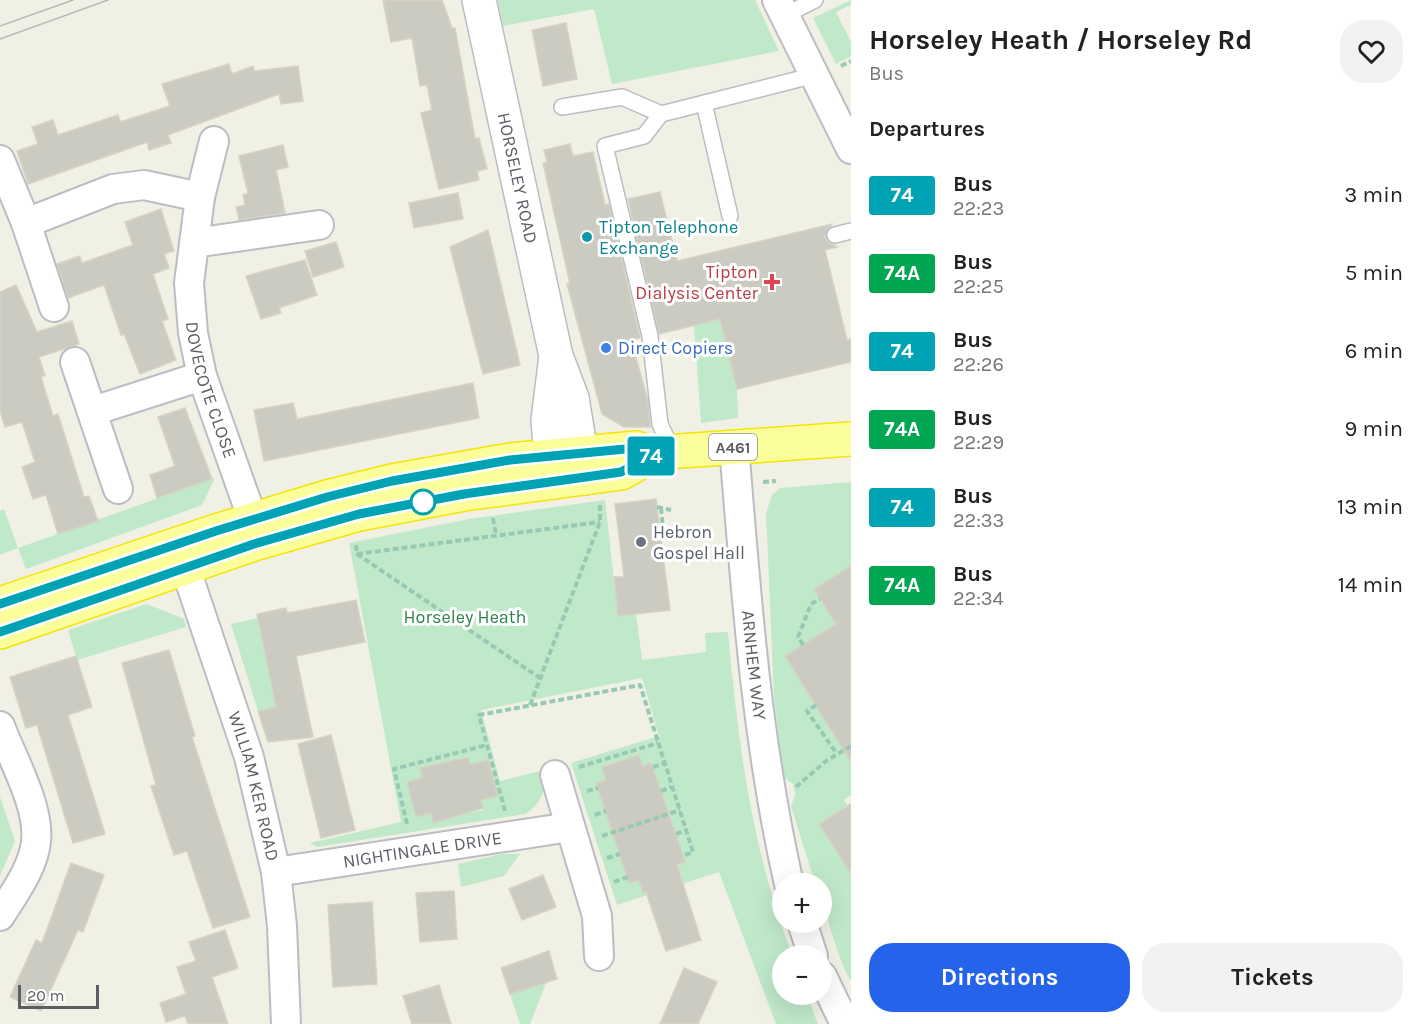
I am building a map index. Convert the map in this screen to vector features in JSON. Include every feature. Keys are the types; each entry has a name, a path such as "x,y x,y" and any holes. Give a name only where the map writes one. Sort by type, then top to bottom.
{"highway":[{"name":"A461","path":"0,632 182,556 392,481 510,460 589,475 621,472 663,453 851,439"},
{"name":"A461","path":"257,531 324,524 359,514 429,501 551,469"},
{"name":"A461","path":"0,604 112,566 182,556"}],"street":[{"name":"HORSELEY ROAD","path":"479,0 556,356 570,388 589,475"},
{"path":"781,7 848,135"},
{"name":"DOVECOTE CLOSE","path":"214,141 200,197 189,283 193,333 202,376 257,531"},
{"path":"0,160 26,223 54,307"},
{"path":"26,223 113,189 144,185 200,197"},
{"path":"194,243 320,225"},
{"name":"HORSELEY ROAD","path":"551,469 548,402 556,356"},
{"path":"75,362 118,489"},
{"path":"93,411 202,376"},
{"name":"ARNHEM WAY","path":"734,446 758,720 771,807 786,873"},
{"name":"WILLIAM KER ROAD","path":"182,556 249,757 276,872 282,926 286,1024"},
{"path":"0,726 29,800 36,826 36,842 20,882 0,916"},
{"path":"555,774 597,916 599,956"},
{"name":"NIGHTINGALE DRIVE","path":"276,872 511,836 573,836"},
{"path":"832,997 845,1024"}],"lane":[{"path":"781,7 815,0"},
{"path":"562,107 621,97 661,114 815,75"},
{"path":"704,103 730,216"},
{"path":"661,114 644,136 605,146 650,336 663,453"},
{"path":"835,235 851,231"}],"path":[{"path":"530,706 600,522 589,475"},
{"path":"664,540 659,507 671,510"},
{"path":"357,554 600,522"},
{"path":"354,537 357,554 540,678"},
{"path":"803,645 798,637 811,604 820,599"},
{"path":"511,836 479,715 640,685 693,852 683,856"},
{"path":"816,705 807,711 837,754"},
{"path":"555,774 658,743"},
{"path":"414,851 394,769 425,764 487,745"},
{"path":"789,793 837,754 851,746"},
{"path":"653,767 665,764"},
{"path":"661,791 672,787"},
{"path":"573,836 680,810"},
{"path":"676,834 686,830"}],"green space":[{"path":"498,0 755,0 779,51 612,84 594,9 503,26"},
{"path":"851,0 851,5 836,12 851,42 851,56 836,64 813,18"},
{"path":"705,254 737,389 738,418 701,423 694,325"},
{"path":"215,478 202,505 26,569 18,548"},
{"path":"851,482 851,566 814,589 837,625 785,657 838,741 851,733 851,795 844,800 848,806 820,824 851,874 851,981 841,961 832,933 832,873 812,873 791,806 795,795 793,784 783,777 774,695 766,513 772,495 780,488"},
{"name":"Horseley Heath","path":"605,500 618,616 636,614 642,660 706,652 705,633 728,632 742,756 757,836 772,894 772,933 784,933 788,945 772,945 772,1005 811,1005 818,1024 776,1024 719,872 617,905 571,763 659,736 642,678 481,710 500,781 544,770 542,795 535,806 525,814 317,847 310,843 401,822 349,543 469,519","holes":["639,755 643,766 652,763 655,773 646,776 650,788 659,786 662,796 597,783 606,780 602,767","468,756 470,764 488,760 498,795 481,800 483,810 473,812 470,803 416,817 407,782 422,778 420,768 460,767 458,758","628,877 680,880 643,893 639,880 630,883"]},
{"path":"4,509 18,548 0,555 0,511"},
{"path":"147,604 184,619 186,627 77,660 68,630"},
{"path":"258,618 270,680 305,701 258,711 231,624"},
{"path":"0,797 15,841 0,876"},
{"path":"502,854 520,854 504,876 461,887 458,864"},
{"path":"546,983 530,1024 520,1024 510,994"}],"building":[{"path":"383,0 442,0 452,28 455,28 475,139 479,138 487,169 477,171 479,180 439,189 421,113 432,110 427,85 420,86 412,38 391,42"},
{"path":"566,23 577,79 543,86 532,30"},
{"path":"229,64 232,74 253,66 254,71 298,66 303,101 281,104 279,94 168,135 171,143 149,150 147,142 28,184 17,151 38,144 32,127 53,120 58,135 118,115 120,122 170,106 162,84"},
{"path":"570,144 573,156 593,152 605,205 609,204 640,338 631,340 648,401 650,427 624,427 602,414 567,284 570,284 543,163 547,162 544,150"},
{"path":"283,145 288,167 276,170 285,213 239,220 236,207 245,205 243,195 248,193 239,156"},
{"name":"Tipton Dialysis Center","path":"660,192 677,261 832,224 825,237 828,242 837,247 825,250 847,340 851,339 851,362 737,389 720,319 659,334 628,199"},
{"path":"458,193 463,219 414,228 409,203"},
{"path":"161,209 174,251 164,254 169,268 153,274 168,319 162,321 176,360 140,374 124,334 121,335 104,285 68,298 57,264 80,256 82,263 133,245 125,222"},
{"path":"488,230 520,365 483,374 450,247"},
{"path":"336,242 344,267 313,277 305,251"},
{"path":"305,260 317,295 279,308 281,313 261,319 246,276"},
{"path":"16,285 37,332 72,321 79,344 39,357 45,375 41,377 53,416 58,414 84,497 89,496 98,521 58,534 46,495 33,499 22,467 35,462 22,422 5,427 0,411 0,292"},
{"path":"473,383 479,418 264,461 254,410 293,403 297,419"},
{"path":"185,408 212,479 157,498 150,475 175,466 158,417"},
{"name":"Hebron Gospel Hall","path":"656,499 670,610 618,616 614,577 624,577 615,504"},
{"path":"851,566 851,762 785,656 836,624 814,589"},
{"path":"356,600 365,642 296,656 313,737 268,742 258,711 276,707 257,614 286,608 287,613"},
{"path":"169,650 195,736 192,737 250,917 213,928 187,851 174,855 151,786 156,785 122,663"},
{"path":"76,656 92,707 68,715 105,834 73,843 37,725 26,728 10,677"},
{"path":"331,735 355,830 321,838 298,744"},
{"path":"639,755 643,766 651,763 676,834 685,862 677,865 701,940 666,951 646,892 643,893 639,880 629,883 596,783 606,780 602,767"},
{"path":"468,757 470,764 488,760 498,796 481,800 483,808 433,823 431,813 416,817 407,782 422,778 420,768"},
{"path":"851,804 851,874 819,824"},
{"path":"71,863 104,875 83,932 78,930 41,1011 10,997 36,940 42,943"},
{"path":"543,875 556,907 522,920 509,889"},
{"path":"454,891 457,939 420,942 416,893"},
{"path":"372,902 377,984 333,987 328,905"},
{"path":"225,930 238,968 212,977 228,1024 188,1024 185,1016 166,1022 160,1003 186,994 177,967 196,961 189,942"},
{"path":"549,951 557,979 510,994 501,968"},
{"path":"684,968 717,982 698,1024 660,1024"},
{"path":"439,985 451,1024 412,1024 403,996"}],"tram line":[{"path":"0,26 73,0"},
{"path":"0,39 108,0"}],"bus line":[{"name":"74","path":"0,604 216,531 327,497 392,481 510,460 636,448 653,455 621,472 464,494 359,514 254,544 0,632"}],"place":[{"name":"Tipton Telephone Exchange","path":"587,237"},
{"name":"Tipton Dialysis Center","path":"772,282"},
{"name":"Direct Copiers","path":"606,348"},
{"name":"Hebron Gospel Hall","path":"641,542"}]}
